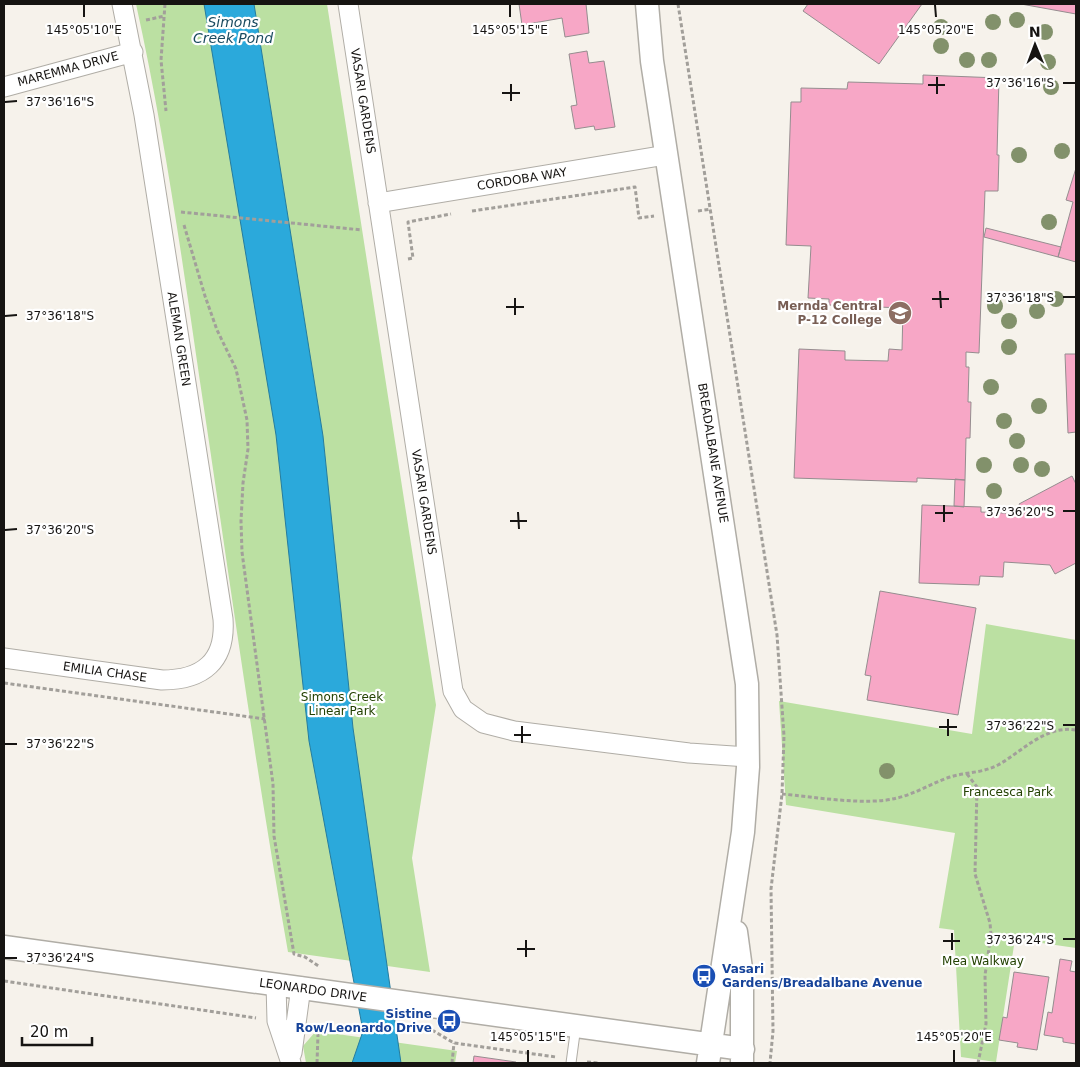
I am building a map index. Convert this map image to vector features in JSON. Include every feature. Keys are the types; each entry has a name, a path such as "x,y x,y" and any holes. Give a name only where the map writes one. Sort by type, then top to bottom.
{"street":[{"name":"ALEMAN GREEN","path":"122,4 133,52 223,619 222,646 205,670"},
{"name":"VASARI GARDENS","path":"348,4 453,691 463,709 483,723 514,731 689,753 748,756"},
{"name":"BREADALBANE AVENUE","path":"648,4 652,61 747,684 748,756 743,832 709,1054"},
{"name":"MAREMMA DRIVE","path":"4,87 133,52"},
{"name":"CORDOBA WAY","path":"378,203 666,155"},
{"name":"EMILIA CHASE","path":"4,658 162,680 180,680 205,670"},
{"name":"BREADALBANE AVENUE","path":"732,904 742,976 742,1056"},
{"name":"LEONARDO DRIVE","path":"4,947 576,1025 709,1054 742,1056"},
{"path":"276,984 286,1023 291,1063"},
{"path":"286,1023 301,988"}],"lane":[{"path":"571,1061 576,1025"}],"path":[{"path":"166,4 161,60 167,118"},
{"path":"678,4 776,635 784,736 782,794 771,890 773,1031 770,1063"},
{"path":"470,211 635,188 639,218 711,209"},
{"path":"180,205 205,296 217,330 236,369 245,405 248,449 243,482 242,552 273,784 274,836 294,954 306,957 327,972 330,992"},
{"path":"181,212 364,229 365,235"},
{"path":"387,262 413,258 408,222 461,213"},
{"path":"4,683 265,719"},
{"path":"782,794 877,801 896,799 940,780 998,764 1026,744 1060,730 1076,730"},
{"path":"967,774 977,787 975,874 990,923 985,975 986,1024 978,1063"},
{"path":"4,981 286,1023 318,1026 318,1063"},
{"path":"426,1026 454,1043 571,1061 599,1063"},
{"path":"452,1063 454,1043"}],"green space":[{"name":"Simons Creek Linear Park","path":"136,4 327,4 436,705 412,858 430,972 288,952 253,736 171,189 155,96"},
{"name":"Francesca Park","path":"986,624 1076,640 1076,948 1015,939 996,1062 961,1057 954,930 939,928 955,833 786,805 779,701 972,734"},
{"path":"316,1031 457,1051 455,1063 306,1063 303,1046"}],"water":[{"name":"Simons Creek Pond","path":"204,4 254,4 323,436 353,728 401,1063 352,1063 363,1031 309,741 276,435"}],"building":[{"path":"519,4 586,4 589,33 565,37 562,18 522,25"},
{"path":"808,4 922,4 879,64 803,11"},
{"path":"1021,4 1076,4 1076,14"},
{"path":"587,51 589,63 604,61 615,127 595,130 594,126 575,129 571,106 577,105 569,54"},
{"path":"923,75 999,78 998,191 985,191 979,353 966,352 966,367 969,367 968,402 971,402 970,438 966,438 965,480 917,478 917,482 794,478 799,349 845,351 845,360 888,361 889,349 902,350 903,308 829,305 829,299 808,298 811,246 786,245 791,102 801,102 801,88 847,89 848,82 923,84"},
{"path":"1076,168 1076,262 1058,257 1073,202 1066,200"},
{"path":"986,228 1061,247 1058,257 984,237"},
{"path":"1065,354 1076,354 1076,432 1068,433"},
{"path":"1072,476 1076,484 1076,563 1055,574 1050,565 1004,562 1003,577 980,576 979,585 919,583 922,505 981,507 981,512 1024,514 1019,504"},
{"path":"955,479 965,480 964,507 954,506"},
{"path":"880,591 976,608 958,715 867,700 871,676 865,675"},
{"path":"1060,959 1072,961 1070,971 1076,972 1076,1044 1063,1042 1063,1038 1044,1035 1048,1012 1052,1013"},
{"path":"1014,972 1049,977 1037,1050 1017,1047 1018,1043 999,1040 1003,1017 1007,1018"},
{"path":"474,1056 516,1062 516,1063 473,1063"}],"place":[{"name":"Mernda Central P-12 College","path":"900,313"},
{"name":"Vasari Gardens/Breadalbane Avenue","path":"704,976"},
{"name":"Sistine Row/Leonardo Drive","path":"449,1021"}],"park label":[{"name":"Mea Walkway","path":"983,961"}]}
